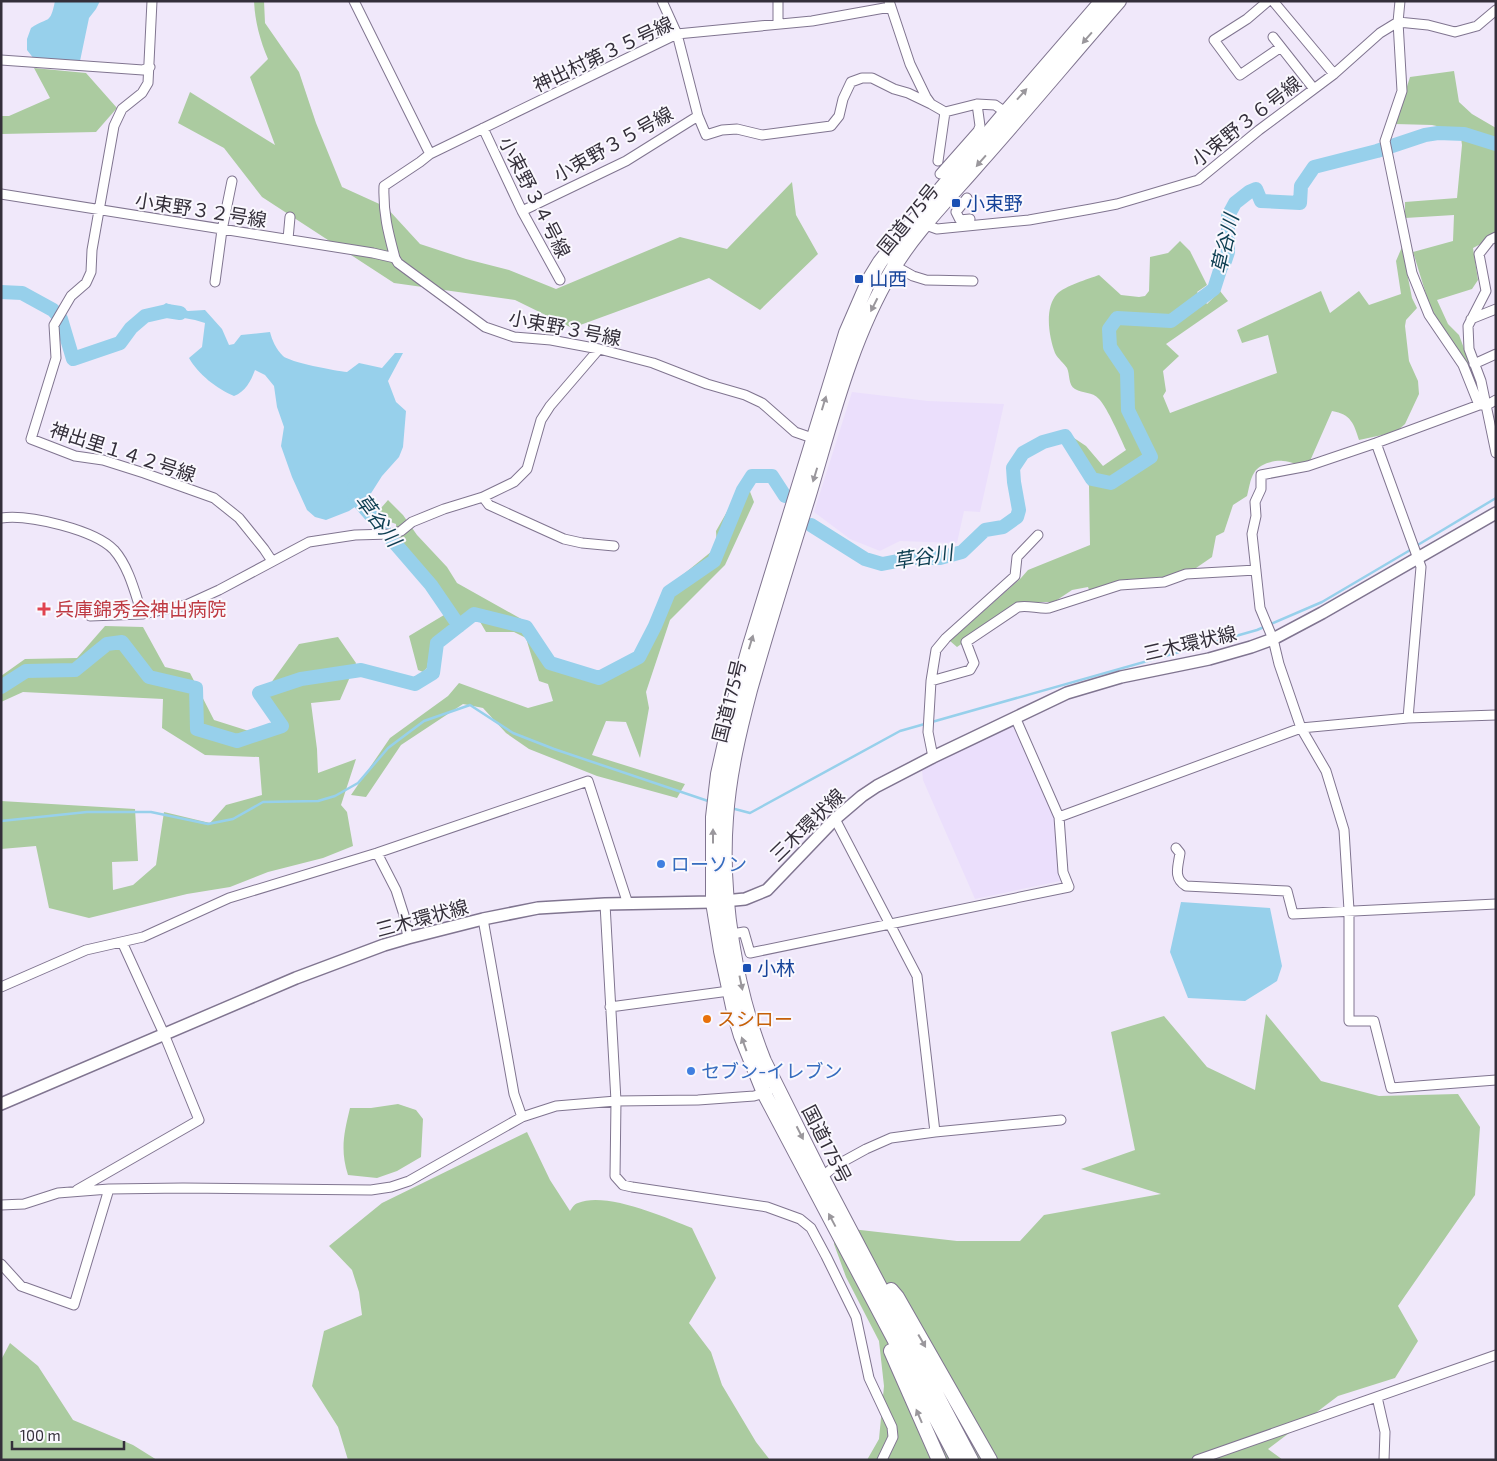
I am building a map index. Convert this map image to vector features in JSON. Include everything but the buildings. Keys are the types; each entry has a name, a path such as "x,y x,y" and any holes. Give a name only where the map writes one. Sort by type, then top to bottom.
{"highway":[{"name":"国道175号","path":"819,440 871,309 895,266 1102,1"},
{"name":"国道175号","path":"971,1460 958,1452 860,1260 741,1036 730,991 720,901 726,817 738,736 819,440 846,333 870,280 880,262 1011,116 1119,1"},
{"name":"国道175号","path":"720,901 732,934 749,1019 764,1061 771,1091 822,1177 860,1260"},
{"path":"860,1260 870,1303 939,1460"},
{"path":"860,1260 897,1297 990,1460"}],"main road":[{"name":"三木環状線","path":"1,1104 296,978 408,938 483,919 538,908 745,899 767,890 835,819 862,796 877,786 933,757 1067,693 1121,677 1209,659 1273,639 1322,614 1496,512"}],"street":[{"name":"神出里１４２号線","path":"152,1 148,83 142,93 122,109 114,126 92,250 91,272 86,283 71,296 54,324 56,358 31,439 75,456 103,460 214,498 239,518 272,561"},
{"path":"354,1 430,154 384,186 383,206 395,258"},
{"name":"小束野３５号線","path":"522,211 626,161 698,116 677,34 662,1"},
{"path":"778,1 778,23"},
{"path":"1268,1 1214,40 1240,75 1281,47"},
{"path":"1273,1 1334,74"},
{"path":"1400,1 1398,22 1402,90 1385,141 1412,273 1429,315 1463,365 1483,404"},
{"path":"889,4 910,64 931,104"},
{"name":"神出村第３５号線","path":"430,154 677,34 812,21 889,4"},
{"path":"1398,22 1428,25 1455,32 1477,26 1496,10"},
{"name":"小束野３６号線","path":"926,224 937,228 1029,220 1116,204 1198,180 1259,130 1334,74 1380,33 1398,22"},
{"path":"1273,37 1314,89"},
{"path":"1,60 143,70 150,67"},
{"path":"698,116 706,135 722,130 737,129 762,136 832,126 840,116 843,99 851,82 862,78 872,78 894,89 908,92 945,112 977,104 995,105 1011,116"},
{"path":"940,174 978,131 980,126 977,104"},
{"path":"938,161 945,112"},
{"name":"小束野３４号線","path":"483,128 522,211 560,280"},
{"path":"215,282 222,230 232,182"},
{"name":"小束野３２号線","path":"1,194 222,230 373,252 395,258"},
{"path":"967,198 956,212 960,220 978,218 983,224"},
{"path":"288,239 290,217"},
{"path":"1496,237 1490,240 1479,254 1486,291 1468,326 1469,349 1496,453"},
{"name":"小束野３号線","path":"395,258 398,263 485,327 514,337 551,340 599,348 643,360 707,384 745,395 762,403 795,432 819,440"},
{"path":"895,266 913,276 926,280 972,282"},
{"path":"1471,319 1496,310"},
{"path":"90,616 142,614 186,605 219,590 309,542 401,531 412,522 482,497 514,482 527,469 541,420 550,406 599,348"},
{"path":"1474,364 1496,354"},
{"path":"1496,400 1308,466 1261,475 1261,489 1255,502 1256,516 1252,534 1260,608 1273,639 1279,664 1301,728 1326,771 1344,830 1349,910 1349,1021 1374,1021 1391,1088 1496,1080"},
{"path":"1376,443 1421,567 1408,718"},
{"path":"482,497 489,505 564,539 614,546"},
{"path":"1,518 14,516 56,524 91,535 104,543 113,550 126,570 142,614"},
{"path":"933,757 928,732 931,682 936,650 946,638 1015,576 1017,557 1038,534"},
{"path":"931,682 970,670 974,663 966,642 1018,607 1049,608 1120,585 1164,582 1186,574 1256,570"},
{"path":"1059,817 1301,728 1408,718 1496,715"},
{"path":"732,934 744,932 750,953 1069,887 1063,872 1059,817 1015,717"},
{"path":"1,987 86,950 143,937 229,898 376,853 588,781 628,904"},
{"path":"835,819 917,976 935,1132"},
{"path":"1176,848 1180,853 1176,874 1179,882 1186,886 1287,891 1293,914 1496,904"},
{"path":"376,853 396,890 404,915 408,938"},
{"path":"606,904 616,1101 615,1176 623,1185 767,1207 800,1219 811,1228 856,1317 869,1378 892,1427 892,1438 882,1460"},
{"path":"483,919 514,1094 522,1117"},
{"path":"76,1191 200,1120 164,1034 122,942"},
{"path":"610,1007 730,991"},
{"path":"1,1205 24,1204 58,1193 109,1189 371,1190 391,1187 409,1181 522,1117 556,1106 616,1101 698,1100 754,1096 771,1091"},
{"path":"822,1177 835,1166 891,1138 1062,1120"},
{"path":"1,1264 21,1286 74,1305 109,1189"},
{"path":"1197,1460 1496,1355"},
{"path":"1377,1397 1385,1432 1384,1460"},
{"path":"1205,1460 1224,1450"}],"shaded area":[{"path":"852,392 928,401 1004,404 980,512 964,511 957,543 900,541 880,551 850,539 814,512"},
{"path":"1014,724 1054,809 1065,880 975,899 923,780 922,770"}],"green space":[{"path":"254,1 264,1 265,23 299,72 316,123 342,187 386,207 420,244 509,270 556,289 680,237 727,249 792,182 796,215 818,254 760,310 709,278 572,328 515,300 394,283 262,197 224,148 178,123 190,92 275,145 250,77 268,59 258,31"},
{"path":"34,68 86,73 117,108 96,132 1,134 1,116 9,116 50,98"},
{"path":"1454,71 1459,102 1472,114 1496,128 1496,236 1473,248 1478,280 1472,289 1437,300 1448,324 1459,335 1475,378 1472,380 1449,337 1430,307 1413,252 1453,241 1454,215 1405,218 1405,202 1457,198 1462,145 1460,131 1432,125 1395,124 1410,77"},
{"path":"1180,241 1190,251 1207,285 1197,292 1207,304 1220,291 1228,301 1166,344 1179,356 1163,371 1166,391 1163,396 1170,413 1277,373 1268,335 1242,343 1237,330 1321,291 1330,313 1359,291 1369,305 1401,294 1396,261 1402,247 1412,298 1417,308 1406,320 1405,326 1409,361 1418,381 1419,394 1405,424 1396,432 1359,440 1348,417 1332,411 1310,461 1298,464 1275,461 1267,463 1256,470 1247,496 1233,505 1224,532 1216,536 1212,557 1196,568 1162,580 1089,590 1088,587 1072,590 1052,602 1022,602 957,647 950,641 1028,570 1090,545 1089,486 1057,434 1065,432 1086,446 1103,466 1126,450 1114,423 1099,399 1093,395 1078,391 1073,387 1067,368 1055,353 1049,323 1050,307 1053,300 1065,288 1099,275 1121,295 1145,296 1149,291 1150,257 1168,253"},
{"path":"740,489 749,489 754,502 725,565 670,620 646,692 649,708 640,758 626,722 606,721 592,755 685,784 677,798 597,776 529,749 506,733 483,708 463,704 401,745 366,797 351,795 390,738 448,696 459,683 528,708 553,701 548,684 539,681 526,638 514,632 486,632 476,615 449,634 438,636 430,651 427,668 423,672 418,670 409,636 444,615 397,542 396,524 374,516 388,500 447,567 457,583 532,625 543,659 561,671 590,680 644,653 656,635 656,607 669,586 717,547 716,531"},
{"path":"105,626 143,627 165,667 190,673 214,720 252,732 286,722 263,694 299,644 338,637 356,663 340,700 311,703 318,773 356,759 341,805 347,812 353,846 323,858 268,872 230,887 187,894 89,918 49,908 36,846 1,849 1,801 135,809 138,861 112,862 113,890 133,885 156,865 164,812 210,823 226,805 262,795 259,757 205,755 162,728 163,699 23,692 1,702 1,676 25,659 77,658"},
{"path":"1266,1014 1321,1081 1379,1096 1458,1094 1480,1127 1475,1195 1398,1306 1418,1341 1395,1378 1338,1396 1268,1449 1283,1460 867,1460 879,1439 884,1386 879,1341 846,1277 834,1244 834,1227 957,1241 1020,1241 1044,1215 1161,1194 1081,1169 1135,1150 1111,1032 1164,1016 1207,1067 1255,1090"},
{"path":"398,1104 416,1110 423,1119 421,1157 397,1171 377,1178 348,1175 344,1158 344,1142 350,1108 371,1108"},
{"path":"527,1132 550,1180 570,1211 578,1203 590,1200 603,1200 635,1207 692,1228 716,1278 689,1323 711,1352 722,1385 756,1442 770,1460 348,1460 338,1427 312,1386 324,1331 362,1315 359,1292 352,1270 329,1246 382,1203"},
{"path":"10,1343 38,1366 73,1420 133,1445 157,1460 1,1460 1,1360"}],"water":[{"path":"55,1 100,1 89,18 80,61 34,59 27,50 27,39 31,28 50,17"},
{"path":"166,303 188,311 205,310 222,329 229,345 234,344 241,335 270,332 278,350 283,356 294,361 323,368 347,372 359,363 382,368 395,353 403,353 388,381 396,402 406,411 403,447 399,457 382,476 368,498 349,511 326,520 315,517 307,510 281,446 284,427 277,407 274,386 265,375 255,370 247,386 234,396 215,385 197,370 189,358 202,347 205,323 162,314 158,310"},
{"path":"1181,902 1270,908 1282,966 1277,981 1245,1001 1188,998 1170,952"}],"waterway":[{"name":"草谷川","path":"811,525 865,559 882,564 913,558 940,558 962,552 985,530 1003,527 1017,517 1019,510 1013,468 1023,453 1043,442 1065,436 1092,479 1111,483 1151,457 1128,410 1127,372 1110,347 1109,329 1117,318 1171,321 1214,289 1228,252 1228,216 1235,203 1256,189 1261,201 1300,203 1301,186 1314,167 1377,151 1425,135 1438,133 1464,134 1496,144"},
{"name":"草谷川","path":"1,292 22,293 53,310 61,319 73,359 120,343 131,328 145,316 167,311 180,313"},
{"name":"草谷川","path":"1,687 26,671 75,670 107,644 122,642 149,677 196,688 197,729 237,741 282,726 259,693 301,679 361,670 415,684 433,673 437,643 474,614 526,627 550,663 599,678 639,657 655,626 669,592 714,561 743,490 752,476 772,476 785,496"},
{"name":"草谷川","path":"354,488 355,497 431,585 459,626"},
{"path":"1416,546 1496,498"},
{"path":"731,808 750,813 900,731 1257,630 1322,602 1412,549"},
{"path":"1,821 87,812 151,812 208,824 233,819 263,802 318,801 335,796 358,783 388,748 424,721 470,705 513,733 554,749 711,802"}],"place":[{"name":"小束野","path":"956,203"},
{"name":"山西","path":"859,279"},
{"name":"兵庫錦秀会神出病院","path":"44,609"},
{"name":"ローソン","path":"661,864"},
{"name":"小林","path":"747,968"},
{"name":"スシロー","path":"707,1019"},
{"name":"セブン-イレブン","path":"691,1071"}]}
